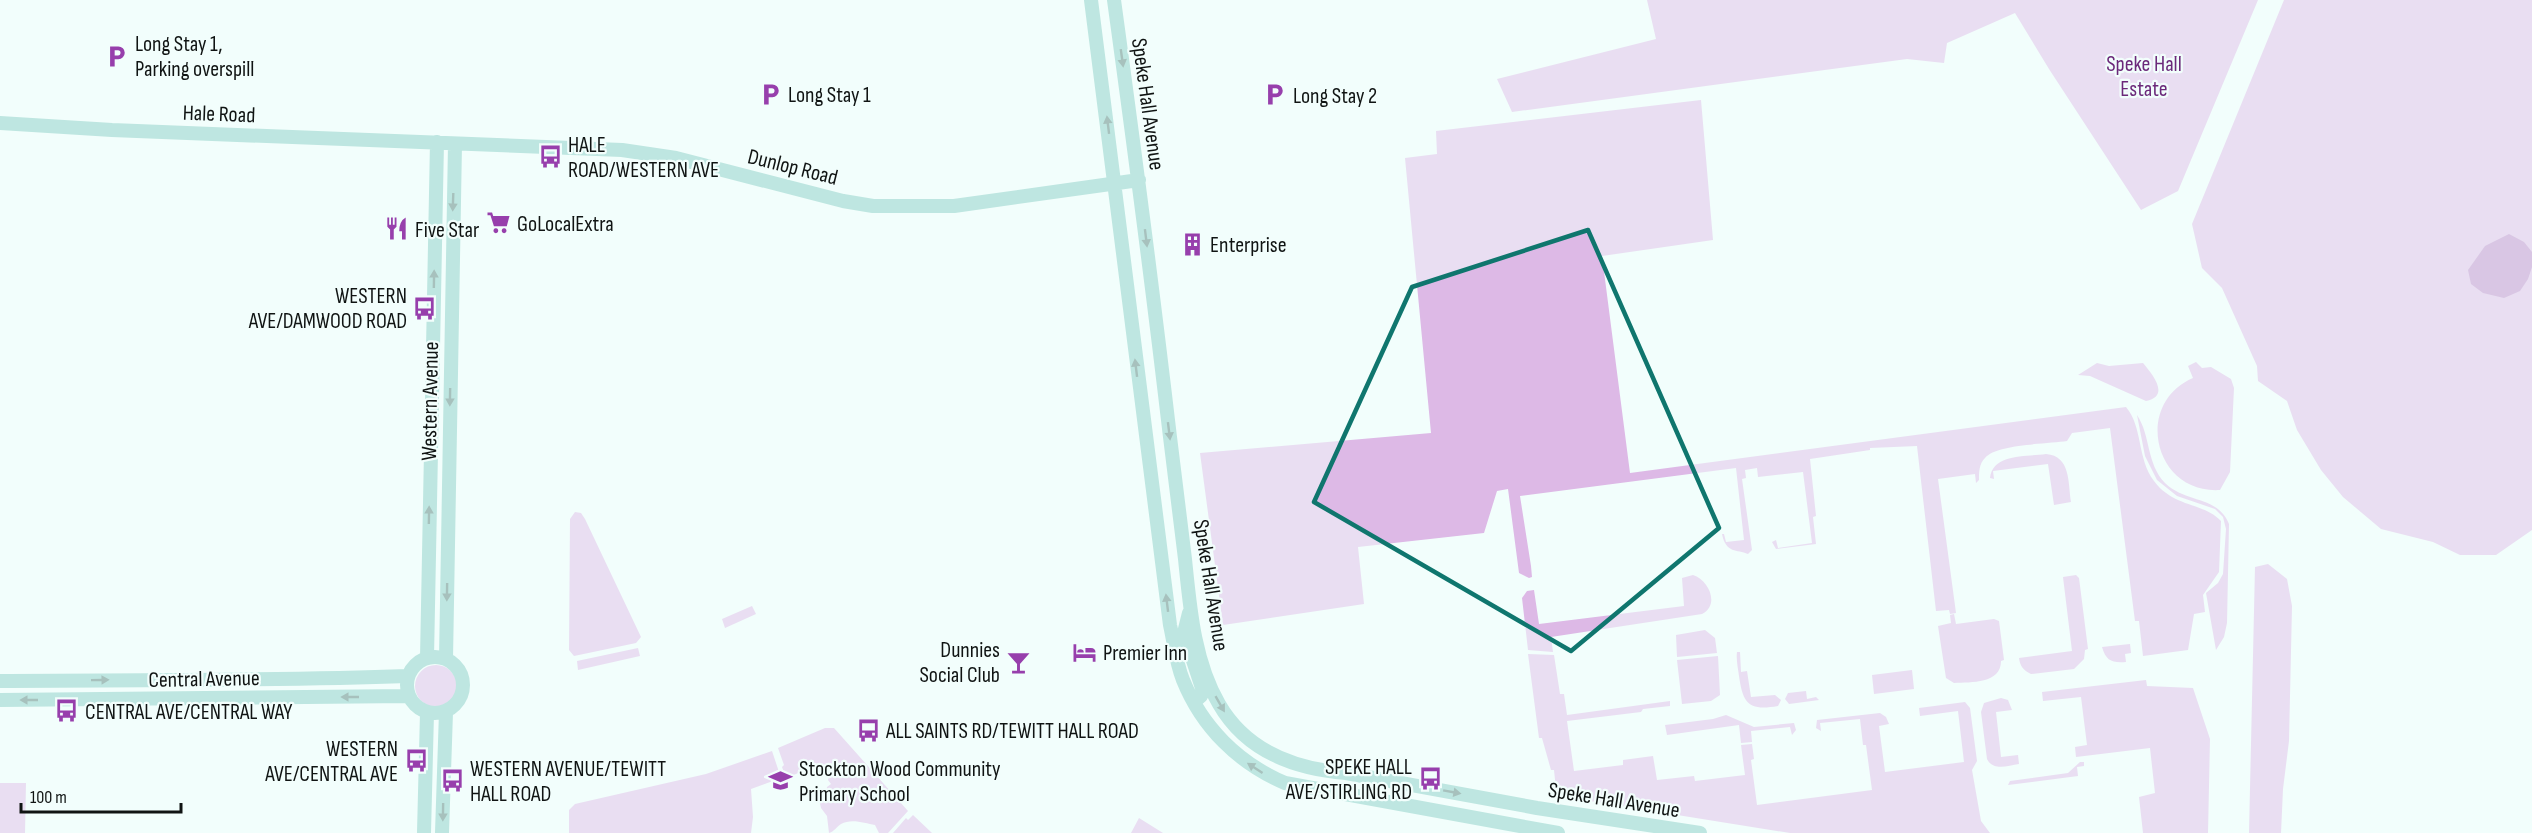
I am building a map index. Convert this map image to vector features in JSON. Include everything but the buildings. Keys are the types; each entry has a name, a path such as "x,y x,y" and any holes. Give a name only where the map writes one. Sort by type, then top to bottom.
{"street":[{"name":"Speke Hall Avenue","path":"1091,0 1170,625 1182,679 1202,719 1237,756 1263,773 1285,783 1558,833"},
{"name":"Speke Hall Avenue","path":"1114,0 1139,180 1190,608 1205,671 1219,704 1250,740 1289,762 1315,770 1346,773 1537,808 1700,833"},
{"name":"Hale Road","path":"0,123 112,130 437,142"},
{"name":"Dunlop Road","path":"437,142 645,153 676,158 843,201 873,206 954,206 1139,180"},
{"name":"Western Avenue","path":"427,658 437,142"},
{"name":"Western Avenue","path":"446,659 454,144"},
{"path":"1190,608 1184,633 1203,691 1194,702"},
{"path":"427,658 446,659 459,670 463,687 458,702 446,712 427,713 412,704 408,696 407,676 418,662 427,658"},
{"name":"Central Avenue","path":"0,681 300,680 407,676"},
{"name":"Central Avenue","path":"0,700 408,696"},
{"path":"442,833 446,712"},
{"path":"424,833 427,713"}],"highlighted area":[{"path":"1588,230 1719,528 1571,651 1314,502 1412,287"}],"green space":[{"name":"Speke Hall Estate","path":"1647,0 2258,0 2178,191 2141,210 2015,13 1947,43 1944,63 1907,59 1512,112 1497,79 1656,39"},
{"path":"2284,0 2532,0 2532,530 2496,555 2460,555 2433,542 2381,529 2343,497 2321,470 2297,430 2287,401 2258,381 2257,366 2222,288 2202,268 2192,224"},
{"path":"1701,100 1713,240 1602,256 1630,473 2126,407 2135,424 2145,463 2154,481 2170,496 2206,511 2221,521 2219,572 2203,595 2205,612 2194,614 2188,650 2143,656 2139,621 2135,621 2110,428 2072,433 2067,441 2023,445 1991,453 1982,463 1979,480 1976,483 1975,474 1938,479 1956,613 1950,614 1949,610 1936,611 1917,446 1870,448 1870,450 1810,459 1816,516 1813,517 1816,544 1776,549 1772,542 1776,540 1778,548 1812,543 1803,472 1758,477 1757,468 1745,470 1746,478 1742,479 1752,550 1748,554 1729,548 1726,545 1722,534 1726,542 1744,540 1736,468 1520,496 1531,566 1532,577 1529,578 1519,573 1508,489 1497,491 1484,533 1358,547 1364,604 1223,625 1200,453 1431,433 1405,158 1437,154 1436,131"},
{"path":"2196,362 2202,368 2211,367 2231,379 2234,388 2230,472 2220,490 2197,487 2180,478 2167,463 2159,445 2158,426 2163,407 2174,390 2193,378 2188,366"},
{"path":"2097,363 2109,366 2143,363 2157,384 2157,394 2146,401 2090,376 2078,375"},
{"path":"2137,415 2145,432 2151,458 2165,483 2174,490 2217,508 2229,524 2227,623 2224,637 2216,650 2206,593 2218,583 2223,574 2226,529 2223,517 2215,509 2177,496 2157,480 2145,456"},
{"path":"2046,454 2054,456 2064,465 2071,502 2054,505 2048,464 1993,471 1994,479 1990,478 1992,470 2004,460"},
{"path":"575,512 581,513 585,519 641,637 636,643 574,656 569,650 570,519"},
{"path":"2268,564 2287,579 2292,606 2289,741 2283,789 2281,833 2249,833 2255,567"},
{"path":"1693,575 1704,582 1710,593 1710,605 1702,614 1551,637 1553,652 1528,650 1522,598 1527,591 1534,590 1539,624 1684,606 1682,578"},
{"path":"2076,575 2079,578 2088,649 2085,650 2084,659 2074,669 2031,674 2022,667 2019,658 2072,651 2063,577"},
{"path":"752,606 756,614 725,628 722,619"},
{"path":"1954,614 1956,624 1994,619 1999,621 2004,660 2001,661 2000,669 1991,678 1976,682 1954,683 1946,678 1938,626 1951,623 1950,615"},
{"path":"1705,630 1715,638 1717,653 1677,657 1676,635"},
{"path":"2130,644 2131,653 2125,654 2126,662 2110,660 2102,647"},
{"path":"638,648 640,656 578,670 577,661"},
{"path":"1737,652 1740,652 1741,672 1747,671 1751,697 1775,695 1781,700 1778,706 1754,706 1745,699 1737,664"},
{"path":"1528,654 1554,655 1560,694 1564,694 1567,715 1670,701 1670,706 1643,709 1641,712 1567,721 1574,771 1623,765 1623,760 1653,756 1657,780 1694,776 1695,781 1745,775 1741,745 1752,744 1754,759 1751,760 1757,805 1872,790 1860,719 1820,723 1821,731 1816,728 1817,720 1880,713 1886,717 1889,724 1879,726 1885,772 1964,762 1958,711 1920,716 1919,708 1965,702 1970,708 1977,761 1972,770 1981,821 1990,833 1790,833 1559,796 1560,790 1556,789 1554,770 1551,770 1542,738 1539,738"},
{"path":"1718,656 1720,695 1711,701 1682,704 1677,660"},
{"path":"436,665 451,671 457,686 451,701 436,707 421,701 415,686 421,671"},
{"path":"1912,670 1914,689 1874,694 1872,675"},
{"path":"2146,680 2147,686 2193,688 2210,739 2208,833 2143,833 2139,797 2155,793 2150,748 2076,757 2075,747 2087,745 2081,697 2043,701 2042,692"},
{"path":"1806,691 1807,699 1816,697 1819,700 1789,704 1785,699 1788,693"},
{"path":"2001,698 2008,700 2012,710 1996,712 2001,757 2018,755 2019,764 2001,767 1993,765 1987,759 1981,712 1984,703"},
{"path":"1726,715 1754,727 1794,723 1796,730 1792,735 1790,727 1751,731 1752,742 1741,743 1739,725 1667,735 1665,725 1713,719"},
{"path":"825,728 834,728 908,811 888,833 879,833 875,825 854,821 845,822 829,833 827,816 821,808 819,799 826,796 827,787 831,784 828,780 830,771 824,765 818,765 786,778 778,748"},
{"path":"772,751 781,778 751,789 753,817 751,833 569,833 569,810 575,804 706,774"},
{"path":"2080,762 2084,762 2084,766 2077,767 2078,776 2008,785 2010,781 2068,773"},
{"path":"0,783 26,783 25,833 0,833"},
{"path":"913,815 932,833 893,833 906,818 908,820"},
{"path":"1139,818 1163,833 1131,833"}],"shaded area":[{"path":"2509,234 2524,242 2532,252 2532,267 2528,279 2520,291 2504,298 2483,293 2471,284 2468,270 2485,246"}],"place":[{"name":"Long Stay 1, Parking overspill","path":"117,56"},
{"name":"Long Stay 1","path":"770,94"},
{"name":"Long Stay 2","path":"1275,95"},
{"name":"HALE ROAD/WESTERN AVE","path":"550,157"},
{"name":"GoLocalExtra","path":"499,223"},
{"name":"Five Star","path":"397,229"},
{"name":"Enterprise","path":"1192,244"},
{"name":"WESTERN AVE/DAMWOOD ROAD","path":"425,308"},
{"name":"Premier Inn","path":"1085,652"},
{"name":"Dunnies Social Club","path":"1018,662"},
{"name":"CENTRAL AVE/CENTRAL WAY","path":"67,711"},
{"name":"ALL SAINTS RD/TEWITT HALL ROAD","path":"868,730"},
{"name":"WESTERN AVE/CENTRAL AVE","path":"416,761"},
{"name":"SPEKE HALL AVE/STIRLING RD","path":"1430,779"},
{"name":"WESTERN AVENUE/TEWITT HALL ROAD","path":"452,781"},
{"name":"Stockton Wood Community Primary School","path":"781,781"}]}
